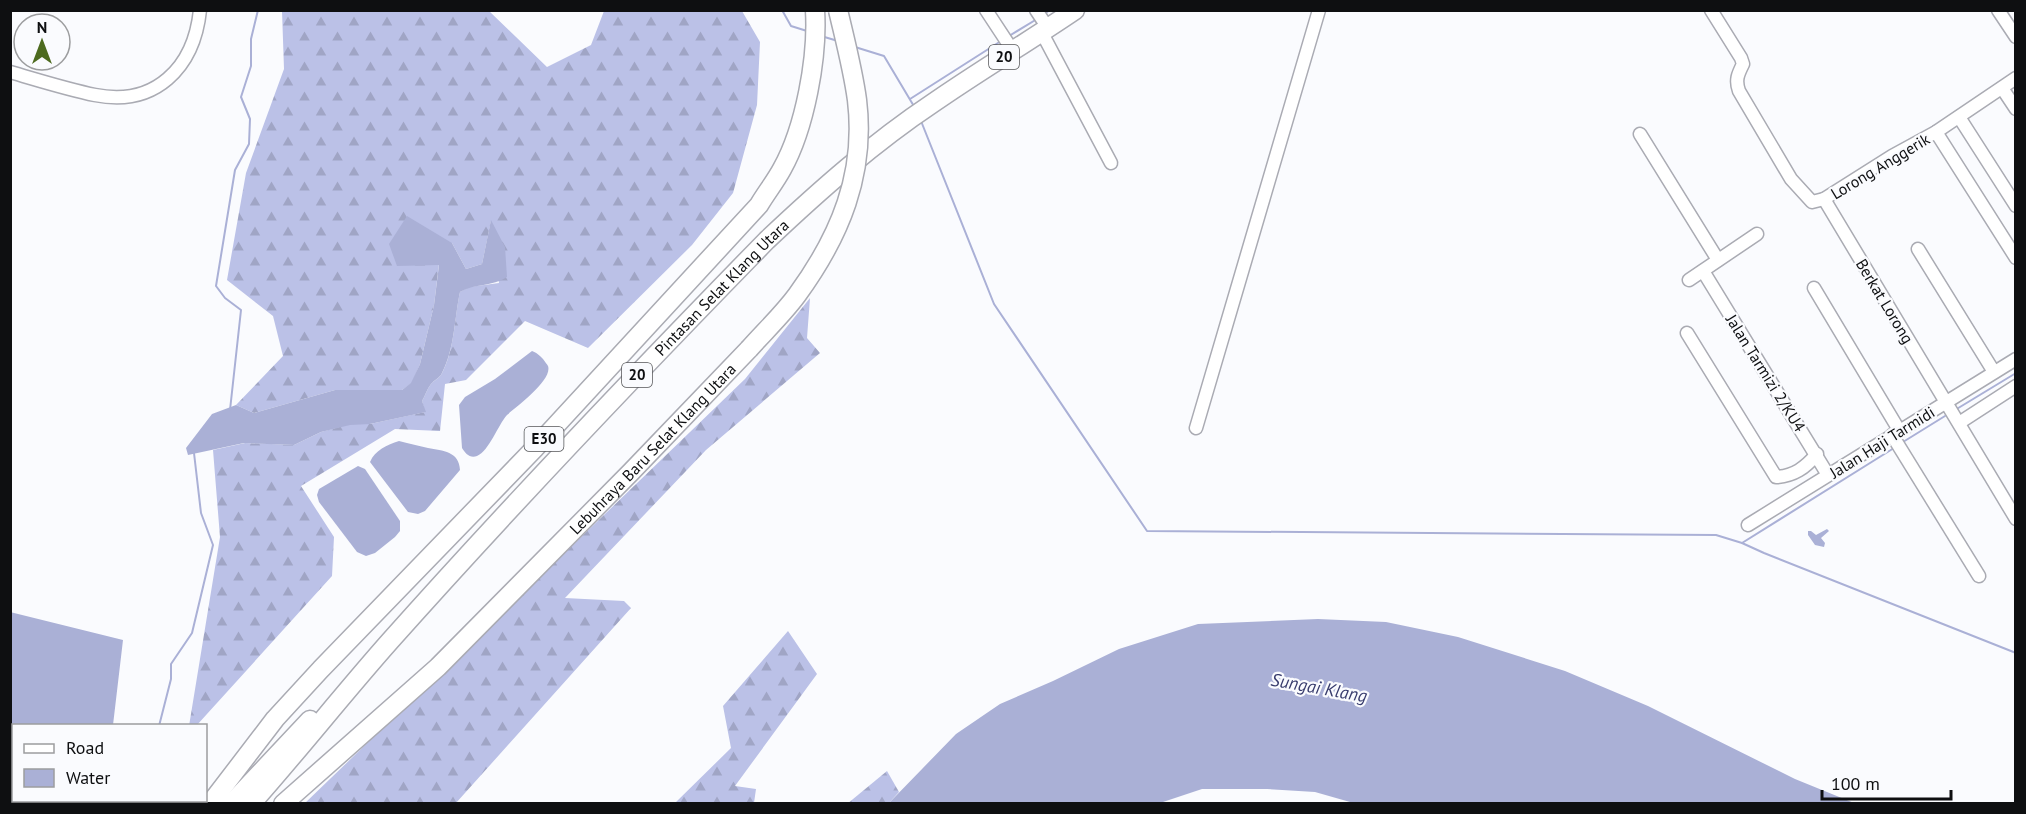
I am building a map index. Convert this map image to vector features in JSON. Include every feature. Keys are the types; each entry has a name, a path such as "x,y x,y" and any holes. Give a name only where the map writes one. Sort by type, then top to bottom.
{"highway":[{"name":"Lebuhraya Baru Selat Klang Utara","path":"283,804 438,667 631,472 796,297 827,250 852,187 858,136 857,101 838,10"},
{"name":"Pintasan Selat Klang Utara","path":"388,643 477,545 767,240 810,199 932,103 1075,10"},
{"name":"E30","path":"210,804 275,719 536,448 759,205 783,168 796,138 806,103 816,40 815,12"},
{"path":"231,804 303,727 388,643"},
{"path":"251,804 308,740 388,643"}],"street":[{"path":"10,72 96,96 130,97 159,87 176,73 190,51 198,26 200,10"},
{"path":"986,10 1013,51"},
{"path":"1196,428 1319,10"},
{"path":"1711,10 1743,64 1737,76 1738,91 1791,179 1812,202 1824,199"},
{"path":"1998,10 2016,37"},
{"path":"1036,11 1111,163"},
{"name":"Lorong Anggerik","path":"1824,199 1892,156 1936,132 2016,78"},
{"path":"2002,87 2016,109"},
{"path":"1959,117 2016,206"},
{"path":"1936,132 2016,258"},
{"path":"1640,134 1718,260"},
{"name":"Berkat Lorong","path":"1824,199 2016,519"},
{"path":"1689,280 1756,234"},
{"path":"1918,249 1994,372"},
{"name":"Jalan Tarmizi 2/KU4","path":"1703,271 1828,475"},
{"path":"1814,288 1979,576"},
{"path":"1687,333 1776,477 1792,475 1802,470 1816,454"},
{"name":"Jalan Haji Tarmidi","path":"1748,525 2016,359"},
{"path":"1957,419 2015,388"}],"green space":[{"path":"282,11 489,11 547,67 591,45 604,11 742,11 760,42 757,105 733,193 692,245 588,348 525,321 466,380 445,384 440,431 395,429 301,486 334,537 332,576 198,724 189,724 220,537 213,450 245,443 294,445 321,432 350,424 370,424 425,412 422,401 428,388 441,375 449,355 460,292 469,287 499,283 491,221 482,264 466,269 452,243 439,264 434,305 420,364 412,383 402,390 335,390 254,413 236,405 283,356 273,316 227,280 246,173 284,69"},
{"path":"810,298 807,338 820,353 706,450 565,598 624,601 631,608 456,803 304,804 745,379"},
{"path":"788,631 817,674 735,786 756,789 754,803 675,803 731,748 723,706"},
{"path":"887,771 899,792 889,803 847,804"}],"water":[{"path":"407,216 452,243 466,269 482,264 491,220 505,247 507,277 460,292 452,345 446,365 422,401 426,412 321,432 294,445 244,443 188,455 186,448 212,414 236,405 254,413 335,390 402,390 411,383 420,364 434,305 439,265 397,266 389,244"},
{"path":"532,351 537,353 548,366 545,378 533,393 507,415 481,453 474,457 468,455 462,448 459,405 465,397 495,379"},
{"path":"399,441 444,451 453,455 459,464 460,470 425,511 418,514 408,512 370,462 378,451"},
{"path":"358,466 365,469 400,521 400,531 395,537 375,553 366,556 357,552 319,502 317,495 319,489"},
{"path":"1827,529 1829,531 1821,538 1825,543 1824,547 1815,545 1808,531 1816,535"},
{"path":"10,612 123,640 113,724 12,724 11,739"},
{"name":"Sungai Klang","path":"1318,619 1386,622 1458,637 1565,671 1648,706 1795,779 1854,803 1357,804 1315,792 1202,789 1157,804 889,803 956,734 1000,704 1119,649 1198,624"}],"waterway":[{"path":"230,410 241,310 225,298 216,286 235,170 249,144 250,119 241,97 251,66 251,39 258,10"},
{"path":"782,10 791,26 807,31"},
{"path":"1044,14 1050,10"},
{"path":"1009,36 1037,19"},
{"path":"821,36 838,41"},
{"path":"910,99 1001,41"},
{"path":"855,47 884,56 915,108"},
{"path":"921,121 994,304 1147,531 1716,535 1742,543 2016,653"},
{"path":"1955,410 2016,373"},
{"path":"1903,442 1945,416"},
{"path":"1742,543 1894,448"},
{"path":"160,724 171,679 171,664 192,633 213,545 201,513 194,453"}]}
